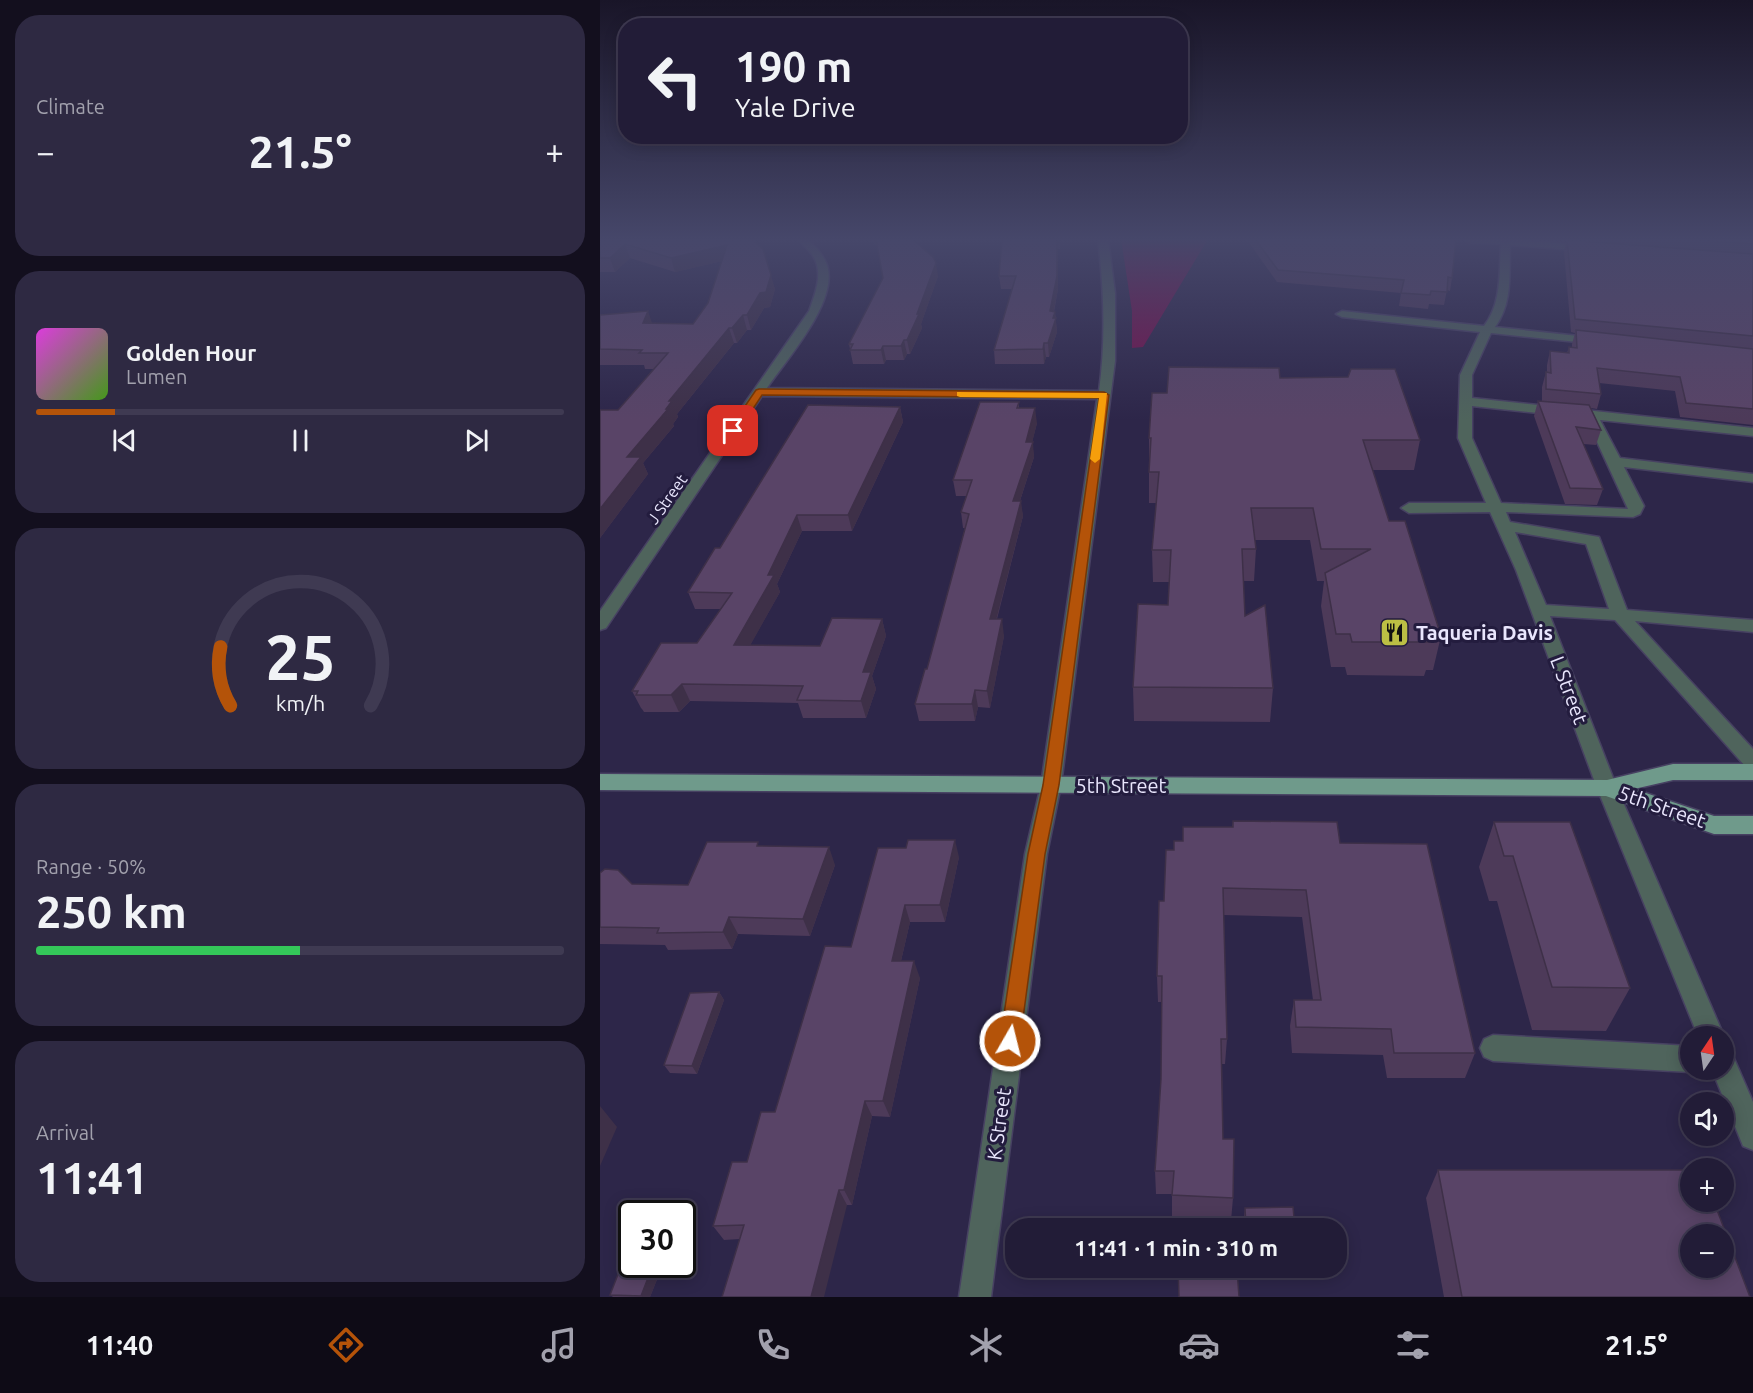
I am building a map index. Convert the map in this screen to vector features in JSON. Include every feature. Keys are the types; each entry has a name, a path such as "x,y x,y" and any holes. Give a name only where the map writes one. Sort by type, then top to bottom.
{"main road":[{"name":"5th Street","path":"600,782 1607,788 1673,772 1753,772"},
{"name":"5th Street","path":"1607,788 1714,825 1753,825"}],"street":[{"name":"J Street","path":"600,624 814,311 818,300"},
{"name":"K Street","path":"975,1297 1036,854 1051,785 1109,361 1110,300"},
{"name":"L Street","path":"1502,300 1499,314 1487,330 1466,375 1465,438 1539,609 1607,788 1707,1026"},
{"path":"1342,314 1614,342"},
{"path":"759,392 1104,395"},
{"path":"1464,401 1753,432"},
{"path":"1409,508 1496,507 1628,514 1635,511 1636,506 1591,414"},
{"path":"1614,462 1753,478"},
{"path":"1504,526 1593,540 1620,615 1753,762"},
{"path":"1539,609 1753,626"},
{"path":"1493,1048 1680,1058"},
{"path":"1730,1080 1753,1136"}],"shaded area":[{"path":"1130,300 1172,300 1143,347 1132,348"}],"building":[{"path":"709,300 756,300 747,315 743,315 732,328 729,328 669,401 672,401 666,409 668,409 627,457 641,457 600,509 600,410 618,410 668,353 600,349 600,315 648,311 643,323 693,324"},
{"path":"872,300 922,300 917,314 919,314 907,340 904,340 901,346 883,346 881,350 850,350 853,344 849,344"},
{"path":"1009,300 1052,300 1050,311 1055,312 1053,318 1056,318 1048,343 1044,343 1043,349 994,350"},
{"path":"1573,300 1753,300 1753,336 1575,319"},
{"path":"1576,330 1753,349 1753,409 1686,403 1680,377 1597,368 1601,394 1546,389 1546,372 1551,373 1550,351 1569,353 1569,347 1577,348"},
{"path":"1169,367 1279,368 1280,378 1348,377 1351,369 1395,369 1420,440 1363,440 1389,521 1405,521 1441,636 1430,636 1432,642 1352,642 1350,634 1336,634 1325,573 1371,549 1321,549 1313,508 1251,508 1256,549 1242,549 1245,616 1265,605 1273,688 1133,687 1138,604 1168,605 1171,550 1152,550 1159,472 1149,472 1151,438 1149,438 1152,393 1167,393"},
{"path":"1538,401 1589,405 1601,430 1576,427 1603,489 1570,488"},
{"path":"980,402 1019,402 1017,408 1035,408 1026,442 1033,442 1013,501 1021,501 990,619 1002,619 987,691 975,690 972,704 915,704 925,669 927,669 969,514 961,512 972,480 953,480"},
{"path":"808,405 900,407 848,515 797,515 768,575 774,575 734,645 820,646 832,618 882,619 863,672 871,672 861,701 797,700 803,686 682,684 671,695 636,695 638,691 632,691 661,643 697,643 732,593 688,592 715,548 720,548"},
{"path":"1233,821 1337,822 1340,843 1427,844 1475,1053 1394,1053 1391,1029 1296,1027 1294,1000 1321,1000 1306,890 1223,888 1227,1039 1221,1039 1223,1139 1234,1139 1233,1198 1172,1195 1174,1171 1155,1171 1161,1079 1162,976 1157,976 1159,901 1164,901 1166,850 1174,850 1174,841 1183,841 1183,827 1233,827"},
{"path":"1494,822 1570,822 1630,988 1552,987 1513,856 1504,856"},
{"path":"908,840 955,840 940,905 905,905 892,961 914,961 883,1101 865,1101 844,1190 839,1190 811,1297 722,1297 744,1225 713,1226 732,1162 747,1162 761,1112 775,1112 825,946 851,947 878,848 906,848"},
{"path":"707,842 758,842 757,846 829,847 803,919 729,917 723,932 657,933 659,928 600,927 600,873 605,869 618,870 632,884 688,885"},
{"path":"719,992 692,1066 664,1065 690,993"},
{"path":"1438,1170 1680,1170 1680,1212 1718,1212 1722,1224 1680,1224 1680,1278 1734,1278 1734,1255 1750,1297 1462,1297"},
{"path":"1293,1207 1294,1218 1246,1218 1245,1208"},
{"path":"618,1274 618,1278 648,1278 641,1296 610,1295"},
{"path":"1178,1278 1238,1278 1239,1297 1179,1297"}],"slow traffic":[{"path":"960,394 1104,395 1095,459"}],"place":[{"name":"Taqueria Davis","path":"1395,633"}],"route":[{"path":"733,431 759,392 1104,395 1051,785 1036,854 1010,1041"}]}
